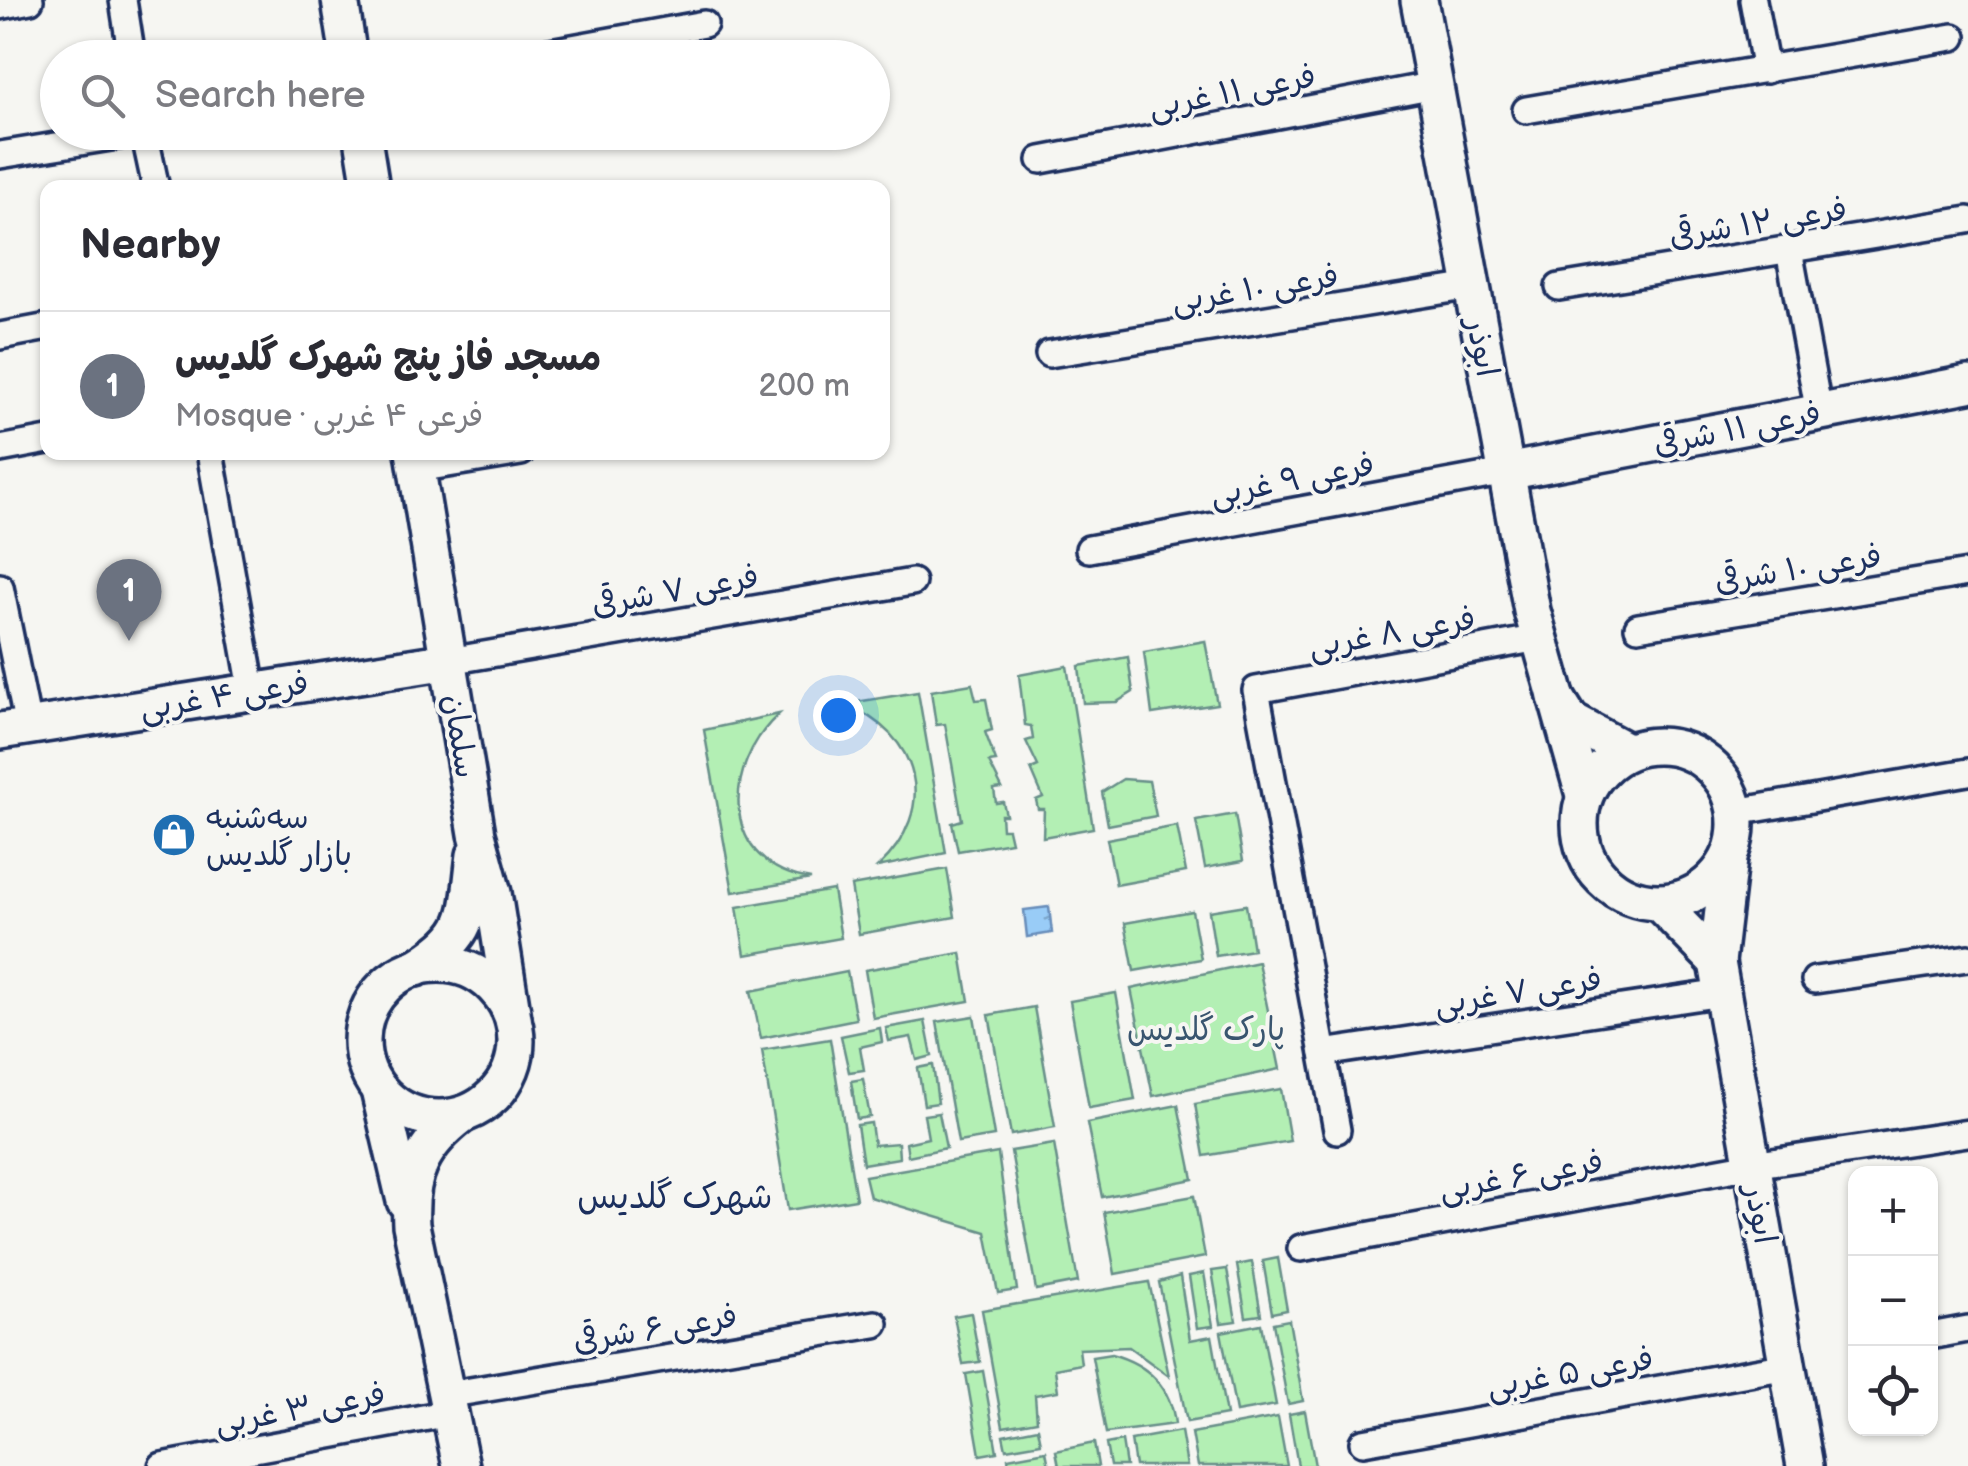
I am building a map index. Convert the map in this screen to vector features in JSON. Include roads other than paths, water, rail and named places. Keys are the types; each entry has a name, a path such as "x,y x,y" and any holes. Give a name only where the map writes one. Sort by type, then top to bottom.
{"street":[{"path":"0,6 30,0"},
{"path":"124,0 130,40"},
{"path":"340,0 346,40"},
{"name":"ابوذر","path":"1419,0 1539,638 1584,796"},
{"path":"1754,0 1766,70"},
{"path":"616,40 704,24"},
{"path":"1526,110 1954,37"},
{"name":"فرعی ۱۱ غربی","path":"1041,160 1435,85"},
{"path":"0,155 40,149"},
{"path":"147,150 154,180"},
{"path":"365,150 370,180"},
{"name":"فرعی ۱۲ شرقی","path":"1558,287 1968,220"},
{"path":"1789,250 1818,413"},
{"name":"فرعی ۱۰ غربی","path":"1049,354 1472,286"},
{"path":"0,336 40,328"},
{"name":"فرعی ۱۱ شرقی","path":"1506,472 1968,384"},
{"path":"0,449 40,442"},
{"path":"211,460 252,689"},
{"name":"سلمان","path":"416,461 477,834 493,892 513,1018"},
{"name":"فرعی ۹ غربی","path":"1088,549 1506,472"},
{"name":"فرعی ۱۰ شرقی","path":"1638,627 1968,573"},
{"name":"فرعی ۷ شرقی","path":"449,661 912,582"},
{"path":"0,588 14,729"},
{"name":"فرعی ۸ غربی","path":"1323,1053 1256,690 1539,638"},
{"name":"فرعی ۴ غربی","path":"14,729 449,661"},
{"path":"1553,692 1571,721 1627,752"},
{"path":"1662,746 1696,755 1729,789 1736,812 1736,836 1729,859 1700,891 1658,903 1633,899 1610,887 1592,868 1580,833 1584,796 1609,762 1627,752 1662,746"},
{"path":"1736,812 1968,772"},
{"path":"462,1115 417,1115 396,1106 379,1090 366,1069 362,1044 364,1019 376,997 393,979 453,945 468,911 477,834"},
{"name":"ابوذر","path":"1729,859 1720,978 1805,1466"},
{"path":"1658,903 1720,978"},
{"path":"1814,980 1968,958"},
{"path":"410,1225 409,1193 418,1161 436,1134 484,1104 501,1088 512,1066 516,1042 513,1018 502,996 464,968 440,964 416,968"},
{"name":"فرعی ۷ غربی","path":"1323,1053 1720,978"},
{"path":"1323,1053 1337,1130"},
{"path":"379,1090 461,1466"},
{"path":"1752,1165 1968,1133"},
{"name":"فرعی ۶ غربی","path":"1301,1248 1752,1165"},
{"name":"فرعی ۶ شرقی","path":"448,1404 876,1324"},
{"path":"1938,1335 1968,1329"},
{"name":"فرعی ۵ غربی","path":"1363,1442 1788,1366"},
{"name":"فرعی ۳ غربی","path":"162,1466 448,1404"}],"water":[{"path":"1049,907 1052,933 1027,937 1024,910"}],"place":[{"name":"مسجد فاز پنج شهرک گلدیس","path":"129,641"},
{"name":"سه‌شنبه بازار گلدیس","path":"174,835"}],"district":[{"name":"شهرک گلدیس","path":"675,1196"}],"park label":[{"name":"پارک گلدیس","path":"1206,1029"}]}
